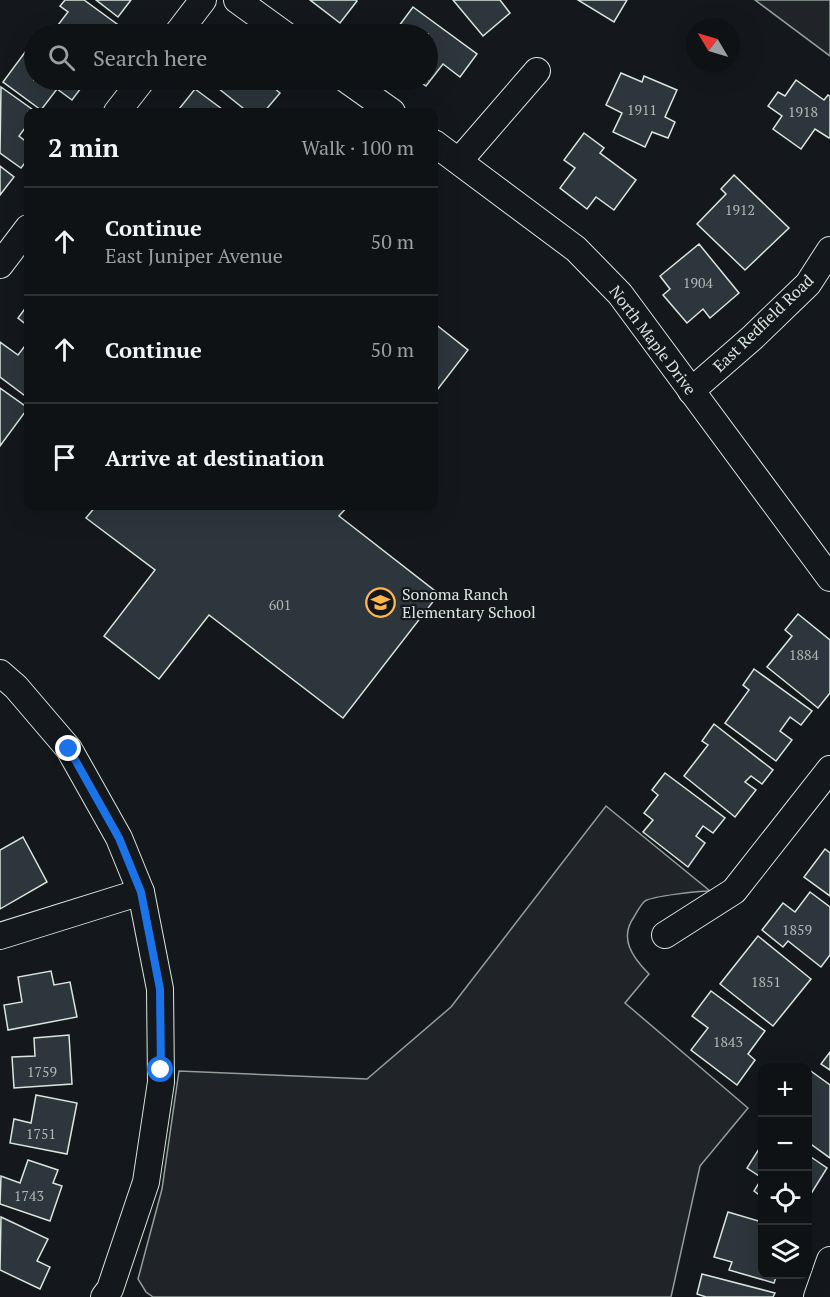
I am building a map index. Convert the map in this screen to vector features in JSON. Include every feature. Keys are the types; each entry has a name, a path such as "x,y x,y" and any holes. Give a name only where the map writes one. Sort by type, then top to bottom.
{"street":[{"path":"185,24 203,0"},
{"path":"237,0 270,24"},
{"path":"459,161 537,71"},
{"path":"120,108 134,90"},
{"path":"361,90 386,108"},
{"name":"North Maple Drive","path":"438,145 576,249 620,294 830,578"},
{"path":"0,265 24,233"},
{"name":"East Redfield Road","path":"692,391 808,284 830,250"},
{"path":"0,674 16,687 69,749 119,838 141,892 160,989 161,1082 146,1182 114,1294"},
{"path":"664,935 734,891 830,769"},
{"path":"0,936 141,892"},
{"path":"817,1297 830,1260"}],"shaded area":[{"path":"755,0 830,0 830,56"},
{"path":"606,806 710,891 657,897 642,904 630,925 628,940 637,961 649,974 625,1003 748,1108 700,1166 671,1297 153,1297 146,1292 138,1279 162,1189 179,1071 367,1079 451,1007"}],"building":[{"path":"65,0 84,0 117,24 59,24 68,12 60,6"},
{"path":"96,0 131,0 118,17"},
{"path":"310,0 356,0 357,1 340,23"},
{"path":"453,0 500,0 510,13 483,36"},
{"path":"578,0 627,0 614,22"},
{"path":"413,7 436,24 400,24"},
{"path":"438,25 477,54 460,77 443,64 438,70"},
{"path":"24,54 24,90 56,90 43,108 38,108 3,82"},
{"path":"621,73 642,82 644,76 677,90 665,117 675,122 668,138 652,132 645,147 613,132 622,113 606,105"},
{"path":"796,80 824,100 828,95 830,96 830,137 815,129 801,149 773,129 782,116 768,106 778,92 785,96"},
{"path":"1,87 30,108 24,108 24,129 19,136 24,140 24,164 21,168 0,153"},
{"path":"58,90 80,90 72,100"},
{"path":"196,90 221,108 180,108"},
{"path":"220,90 277,90 280,93 267,108 243,108"},
{"path":"584,133 604,148 600,153 636,180 614,210 596,197 587,209 560,188 575,168 564,160"},
{"path":"0,166 14,177 0,195"},
{"path":"734,175 789,228 745,270 697,224 726,194 721,189"},
{"path":"699,244 739,293 710,318 703,309 687,323 663,295 670,289 660,276"},
{"path":"24,310 24,323 18,318"},
{"path":"438,326 468,350 438,389"},
{"path":"0,342 18,355 24,347 24,395 0,377"},
{"path":"0,388 24,405 24,413 0,446"},
{"path":"93,510 344,510 339,516 439,594 343,718 209,615 159,679 104,636 155,570 86,518"},
{"path":"798,614 830,640 830,693 818,708 767,667 792,636 785,630"},
{"path":"754,669 812,711 801,725 790,717 780,731 792,740 776,761 725,723 749,690 743,685"},
{"path":"714,724 773,770 762,784 751,776 745,782 756,790 735,817 684,776 708,745 702,741"},
{"path":"665,773 725,818 713,833 703,826 696,836 705,843 688,867 643,832 653,820 644,813 658,795 652,790"},
{"path":"23,837 47,882 0,909 0,850"},
{"path":"825,849 830,853 830,896 804,877"},
{"path":"810,892 830,907 830,955 821,967 788,941 783,947 762,930 783,903 795,912"},
{"path":"758,936 811,979 773,1026 720,984"},
{"path":"51,971 54,985 70,982 77,1017 8,1030 4,1005 22,1002 18,977"},
{"path":"711,991 765,1031 748,1054 755,1060 737,1085 691,1050 708,1028 692,1016"},
{"path":"69,1035 72,1084 14,1088 12,1057 35,1056 34,1038"},
{"path":"830,1052 830,1070 821,1064"},
{"path":"812,1072 830,1085 830,1158 812,1145"},
{"path":"36,1095 77,1103 67,1154 10,1143 14,1119 31,1123"},
{"path":"758,1151 758,1175 747,1168"},
{"path":"812,1158 827,1168 812,1192"},
{"path":"28,1160 58,1170 53,1183 62,1186 50,1221 0,1204 1,1176 20,1183"},
{"path":"728,1212 758,1221 758,1278 729,1270 732,1262 714,1257"},
{"path":"1,1217 48,1239 37,1261 50,1267 40,1289 0,1270"},
{"path":"702,1274 775,1293 773,1297 706,1297 697,1294"},
{"path":"760,1279 775,1279 774,1283"}],"place":[{"name":"Sonoma Ranch Elementary School","path":"381,603"}],"route":[{"path":"69,749 119,838 141,892 160,989 161,1070"}]}
